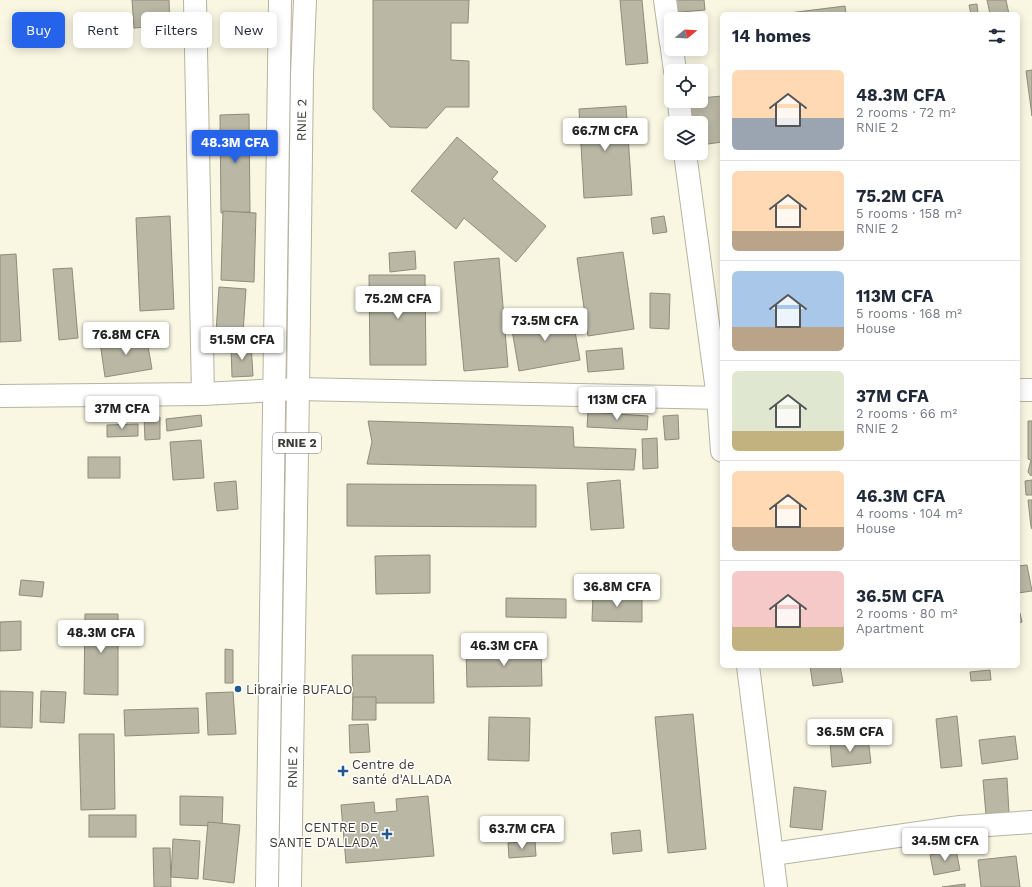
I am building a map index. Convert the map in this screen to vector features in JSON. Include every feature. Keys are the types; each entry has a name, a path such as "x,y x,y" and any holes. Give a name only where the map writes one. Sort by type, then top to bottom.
{"main road":[{"path":"195,0 203,394"},
{"name":"RNIE 2","path":"267,887 280,0"},
{"name":"RNIE 2","path":"290,887 302,74 305,0"},
{"path":"665,0 667,12"},
{"path":"278,76 302,74"},
{"path":"0,396 203,394 298,389 720,398 686,160"},
{"path":"1020,390 1032,390"},
{"path":"748,668 776,887"},
{"path":"773,854 960,827 1032,822"}],"building":[{"path":"132,0 169,0 169,12 141,12 141,27 134,28"},
{"path":"373,0 469,0 468,23 451,23 451,60 469,61 469,107 446,107 427,128 390,127 373,109"},
{"path":"620,0 642,0 648,63 626,65"},
{"path":"668,0 704,0 705,10 669,12"},
{"path":"987,0 1006,0 1009,12 990,12"},
{"path":"977,4 978,12 971,12 969,5"},
{"path":"845,6 846,12 797,12"},
{"path":"1032,70 1032,116 1026,71"},
{"path":"720,96 720,142 708,144 708,116 689,116 688,108 708,108 708,97"},
{"path":"626,106 632,195 584,198 579,109"},
{"path":"249,114 250,212 221,213 220,115"},
{"path":"457,137 498,172 492,179 546,226 516,262 464,218 456,229 411,191"},
{"path":"223,211 256,213 254,282 221,280"},
{"path":"170,216 174,309 140,311 136,218"},
{"path":"664,216 667,232 653,234 651,218"},
{"path":"415,251 416,269 390,272 389,253"},
{"path":"623,252 634,329 588,336 577,258"},
{"path":"16,254 21,341 0,342 0,255"},
{"path":"499,258 508,367 464,371 454,262"},
{"path":"72,268 78,338 59,340 53,269"},
{"path":"369,275 425,275 426,365 370,365"},
{"path":"219,287 246,289 243,333 216,332"},
{"path":"650,293 670,294 669,329 650,328"},
{"path":"572,314 580,360 519,371 511,324"},
{"path":"146,335 152,369 105,377 100,342"},
{"path":"251,344 253,376 232,377 231,345"},
{"path":"622,348 624,369 588,372 586,351"},
{"path":"588,412 648,416 647,430 587,427"},
{"path":"201,415 202,426 167,431 166,419"},
{"path":"678,415 679,439 665,440 663,416"},
{"path":"144,417 160,417 160,439 145,440"},
{"path":"368,421 573,427 574,447 636,449 634,470 367,464 372,442"},
{"path":"1028,421 1032,421 1031,476 1028,472 1031,460 1028,459"},
{"path":"138,424 138,436 107,437 107,425"},
{"path":"657,438 658,468 643,469 642,439"},
{"path":"201,440 204,478 173,480 170,442"},
{"path":"88,457 120,457 120,478 88,478"},
{"path":"620,480 624,528 591,530 587,483"},
{"path":"1032,480 1032,495 1026,495 1025,481"},
{"path":"236,481 238,509 217,511 214,483"},
{"path":"347,484 536,485 536,527 347,526"},
{"path":"1028,500 1032,500 1032,529 1031,527"},
{"path":"430,555 430,593 376,594 375,556"},
{"path":"1027,565 1032,591 1020,593 1020,566"},
{"path":"21,580 44,582 42,597 19,595"},
{"path":"593,594 642,595 642,622 592,621"},
{"path":"506,598 566,599 566,618 506,617"},
{"path":"85,614 118,614 118,695 84,694"},
{"path":"21,621 21,650 0,651 0,622"},
{"path":"541,646 542,686 467,687 466,648"},
{"path":"225,649 233,650 233,683 225,683"},
{"path":"352,655 433,655 434,703 353,703"},
{"path":"810,668 840,668 843,682 813,686"},
{"path":"990,670 991,680 971,681 970,672"},
{"path":"0,691 33,692 32,728 0,727"},
{"path":"41,691 66,692 64,723 40,722"},
{"path":"233,692 236,734 208,735 206,693"},
{"path":"353,697 376,697 376,720 352,720"},
{"path":"198,708 199,733 125,736 124,710"},
{"path":"693,714 706,849 668,853 655,717"},
{"path":"957,716 962,766 941,768 936,719"},
{"path":"489,717 530,718 529,761 488,760"},
{"path":"368,724 370,752 350,753 349,725"},
{"path":"79,734 114,734 115,809 81,810"},
{"path":"1015,736 1018,759 982,764 979,740"},
{"path":"868,738 871,763 832,767 830,742"},
{"path":"1007,778 1009,813 986,815 983,780"},
{"path":"794,787 826,791 822,830 790,827"},
{"path":"180,796 223,797 222,826 180,825"},
{"name":"CENTRE DE SANTE D'ALLADA","path":"428,796 434,856 346,863 341,805 374,802 375,813 397,811 396,799"},
{"path":"89,815 136,815 136,837 89,837"},
{"path":"208,822 240,825 234,883 203,879"},
{"path":"640,830 642,851 613,854 611,833"},
{"path":"173,839 200,841 198,879 171,877"},
{"path":"535,841 536,856 509,858 508,843"},
{"path":"153,848 170,848 171,887 154,887"},
{"path":"956,850 960,870 934,875 930,855"},
{"path":"1016,856 1020,887 981,887 978,860"},
{"path":"965,884 965,887 942,887"}],"place":[{"name":"Librairie BUFALO","path":"238,689"},
{"name":"Centre de santé d'ALLADA","path":"343,771"},
{"name":"CENTRE DE SANTE D'ALLADA","path":"387,834"}]}
